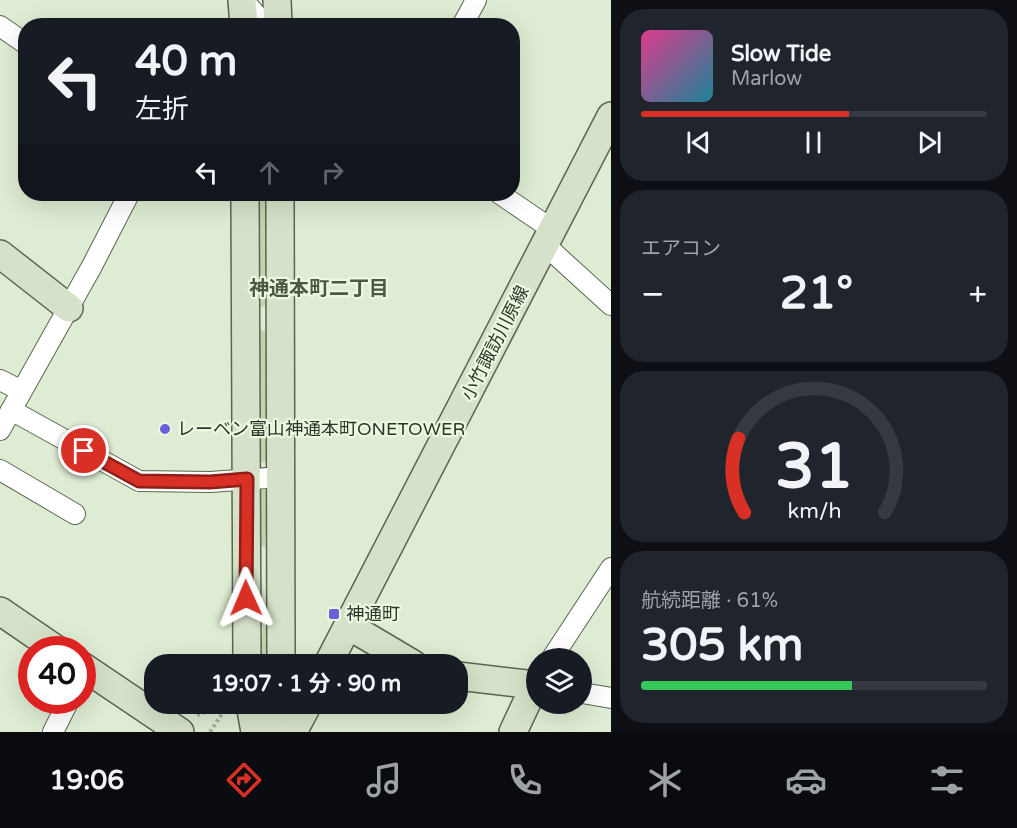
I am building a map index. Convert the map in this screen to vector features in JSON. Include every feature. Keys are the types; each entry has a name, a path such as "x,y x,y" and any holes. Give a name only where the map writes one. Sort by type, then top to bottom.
{"street":[{"path":"243,0 244,18"},
{"path":"243,0 259,18"},
{"path":"277,0 278,18"},
{"path":"466,18 476,0"},
{"path":"0,26 18,38"},
{"name":"小竹諏訪川原線","path":"334,654 610,116"},
{"path":"0,430 20,390 69,308 125,201"},
{"path":"245,201 247,654"},
{"path":"280,201 281,654"},
{"path":"508,201 549,237 610,305"},
{"path":"0,254 69,308"},
{"path":"0,380 20,390"},
{"path":"10,410 139,481 210,482 281,477"},
{"path":"0,470 75,514"},
{"path":"558,648 610,568"},
{"path":"0,611 37,636"},
{"path":"349,626 397,654"},
{"path":"468,676 526,683"},
{"path":"96,677 187,722"},
{"path":"592,695 610,698"},
{"path":"513,732 526,705"},
{"path":"53,732 62,714"},
{"path":"243,714 255,732"},
{"path":"274,732 277,714"},
{"path":"293,732 303,714"}],"path":[{"path":"187,722 205,714"},
{"path":"210,732 227,714"}],"green space":[{"path":"257,201 267,201 266,302 265,306 260,307 257,304"},
{"path":"261,330 267,332 266,461 264,463 257,460 257,333"},
{"path":"261,489 268,492 265,547 257,544 258,493"},
{"path":"263,626 269,630 268,654 261,654"}],"place":[{"name":"レーベン富山神通本町ONETOWER","path":"165,429"},
{"name":"神通町","path":"334,614"}],"district":[{"name":"神通本町二丁目","path":"319,288"}],"route":[{"path":"84,451 139,481 210,482 247,479 246,598"}]}
